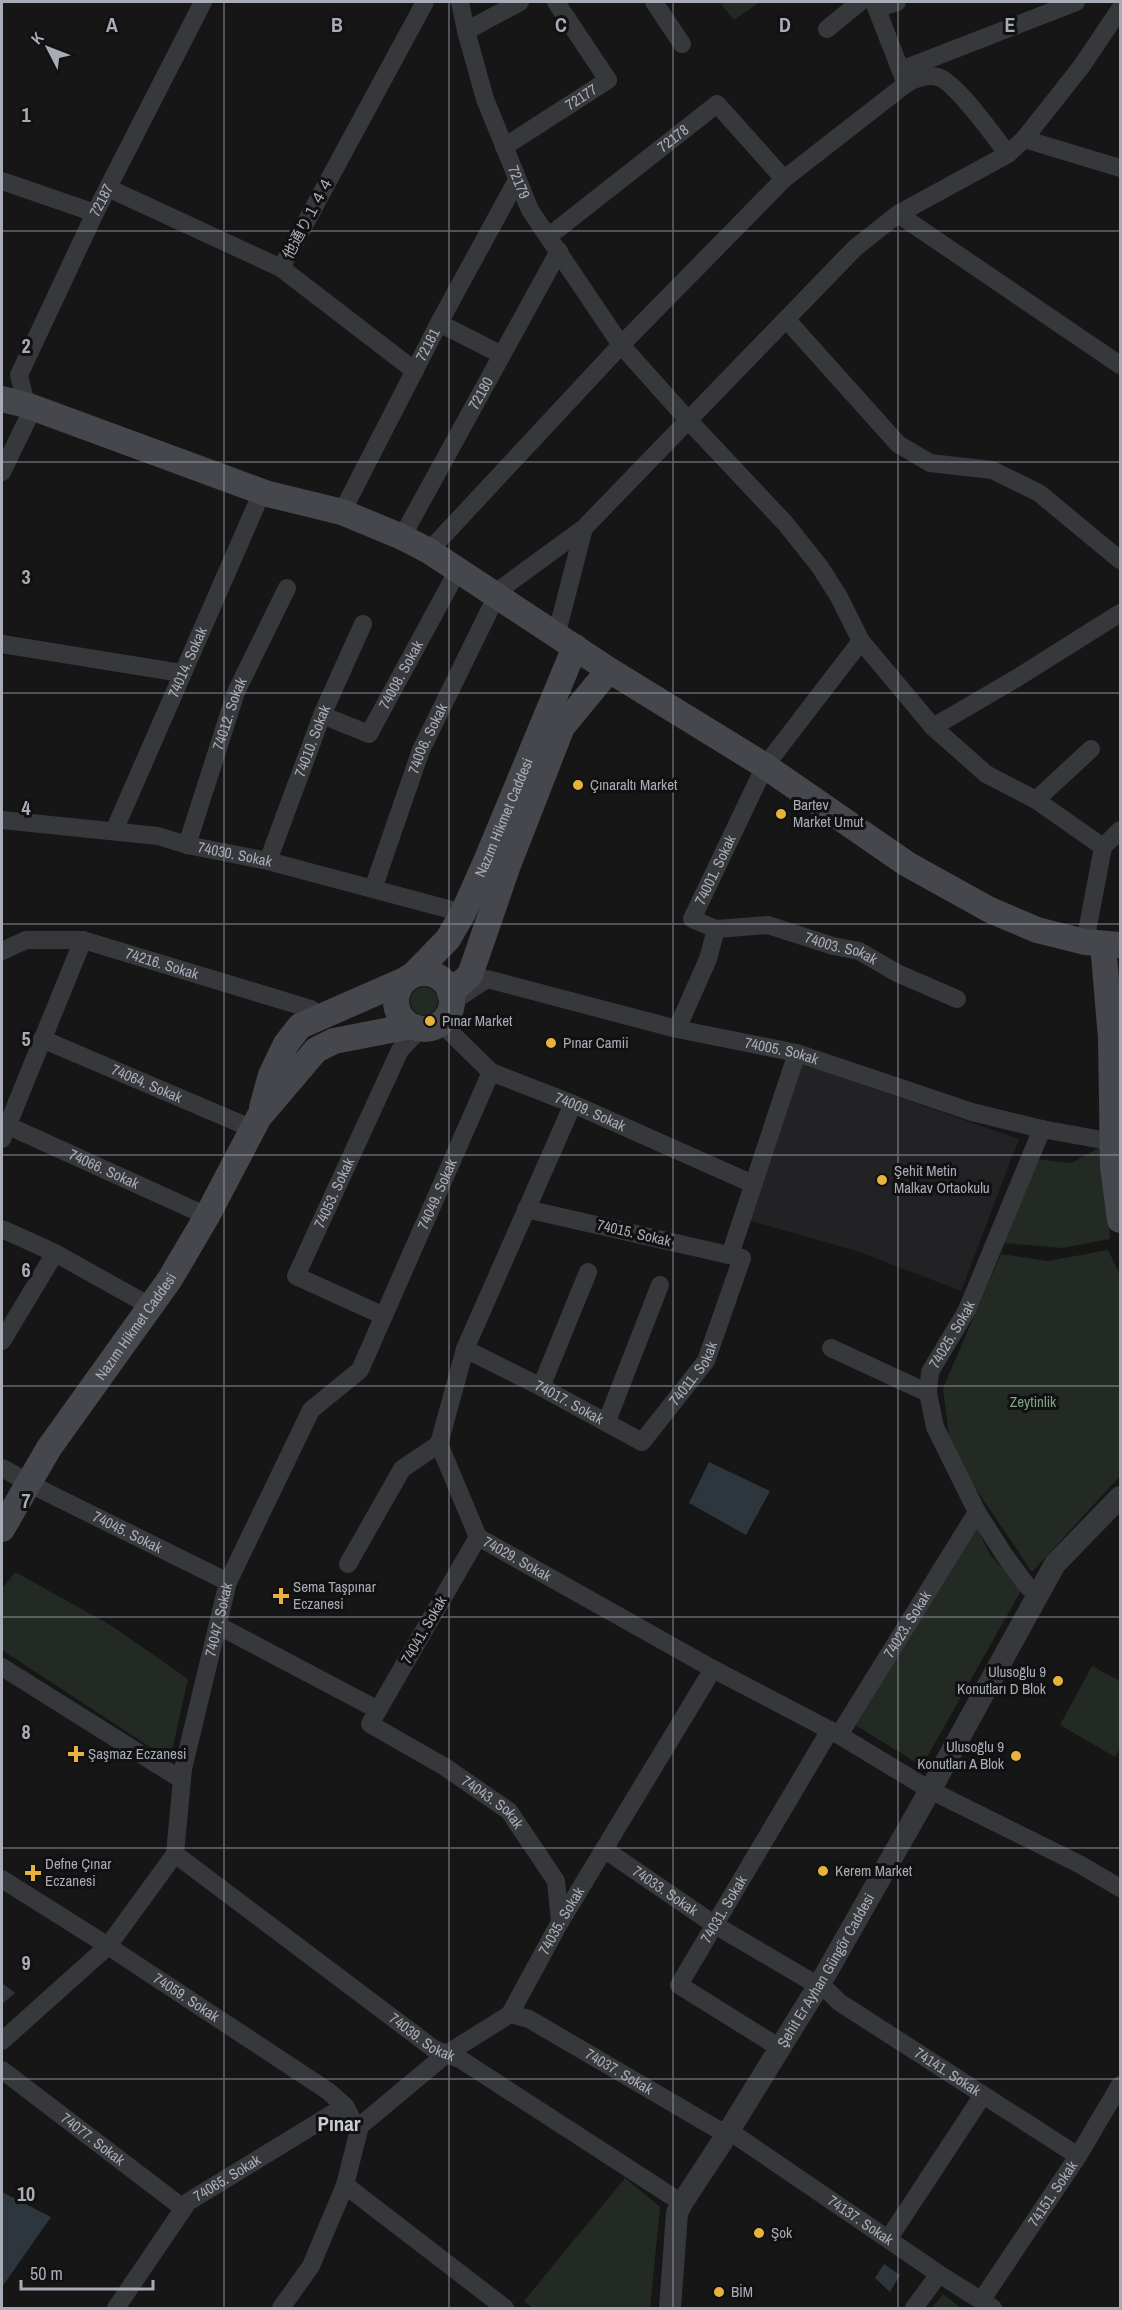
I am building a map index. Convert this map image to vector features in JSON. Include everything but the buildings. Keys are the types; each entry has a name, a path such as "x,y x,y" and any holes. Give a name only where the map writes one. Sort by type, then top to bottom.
{"main road":[{"path":"2,399 262,492 342,512 402,537 429,551 609,670 765,766 907,864 990,910 1037,930 1103,944 1116,1114 1113,1166 1120,1220"},
{"name":"Nazım Hikmet Caddesi","path":"4,1519 49,1448 170,1279 207,1216 256,1123 271,1075 286,1044 300,1026 409,977 448,939 463,913 487,859 566,642"},
{"name":"Nazım Hikmet Caddesi","path":"256,1123 316,1050 334,1041 435,1014 470,975 508,865 562,727 609,670"},
{"path":"431,974 440,978 435,1014 398,1014 396,996 409,977 431,974"}],"street":[{"name":"72187","path":"29,407 19,375 95,213 203,2"},
{"name":"他通り１４４","path":"108,188 281,268 425,2"},
{"name":"72179","path":"460,2 486,99 530,210 621,345 785,523 820,567 839,597 861,640 933,727 986,774 1036,800 1103,847"},
{"path":"466,31 520,2"},
{"name":"72177","path":"504,147 608,80 556,2"},
{"path":"654,2 682,44"},
{"path":"826,29 860,2"},
{"path":"897,2 876,5 904,77"},
{"path":"429,551 505,466 784,179 904,77 1076,2"},
{"path":"496,594 584,528 855,248 898,214 1008,154 1024,139 1081,67 1120,9"},
{"path":"904,77 939,77 957,91 1008,154"},
{"name":"72178","path":"554,243 717,104 784,179"},
{"path":"1024,139 1120,168"},
{"name":"72181","path":"342,512 439,323 517,180"},
{"path":"2,181 95,213"},
{"path":"898,214 1120,364"},
{"name":"72180","path":"402,537 502,355 554,243"},
{"path":"281,268 415,371"},
{"path":"786,318 898,444 930,463 992,470 1039,493 1120,560"},
{"path":"439,323 502,355"},
{"path":"2,472 29,407"},
{"name":"74014. Sokak","path":"114,831 262,492"},
{"path":"566,642 584,528"},
{"name":"74008. Sokak","path":"322,715 369,734 458,570"},
{"name":"74012. Sokak","path":"187,845 236,692 287,588"},
{"name":"74006. Sokak","path":"373,889 421,750 496,594"},
{"path":"933,727 1017,678 1120,613"},
{"name":"74010. Sokak","path":"268,861 322,715 363,624"},
{"path":"765,766 861,640"},
{"path":"2,644 182,673"},
{"path":"1036,800 1091,749"},
{"name":"74001. Sokak","path":"716,929 692,919 765,766"},
{"name":"74030. Sokak","path":"2,820 158,836 187,845 268,861 463,913"},
{"path":"1103,944 1103,847 1120,830"},
{"name":"74003. Sokak","path":"716,929 768,925 833,946 859,951 897,973 957,999"},
{"path":"677,1029 708,959 716,929"},
{"name":"74216. Sokak","path":"2,951 26,940 83,940 311,1010 317,1019"},
{"path":"4,1130 83,940"},
{"name":"74005. Sokak","path":"435,1014 487,979 677,1029 797,1053 972,1112 1042,1129 1113,1142"},
{"name":"74009. Sokak","path":"435,1014 491,1072 573,1104 753,1184"},
{"name":"74053. Sokak","path":"384,1316 296,1276 399,1050 435,1014"},
{"name":"74064. Sokak","path":"42,1039 256,1123"},
{"name":"74011. Sokak","path":"607,1421 642,1442 706,1361 736,1257 753,1184 797,1053"},
{"name":"74049. Sokak","path":"384,1316 491,1072"},
{"path":"348,1564 402,1469 439,1444 465,1349 573,1104"},
{"name":"74025. Sokak","path":"1038,1594 1028,1587 977,1512 935,1427 928,1393 930,1372 967,1310 1042,1129"},
{"name":"74066. Sokak","path":"4,1130 207,1216"},
{"name":"74015. Sokak","path":"526,1209 736,1257"},
{"path":"2,1228 55,1253 150,1306"},
{"path":"2,1339 55,1253"},
{"path":"541,1387 588,1272"},
{"name":"74017. Sokak","path":"465,1349 607,1421 660,1285"},
{"name":"74047. Sokak","path":"175,1854 182,1780 228,1581 311,1410 360,1370 384,1316"},
{"path":"831,1348 928,1393"},
{"name":"74029. Sokak","path":"439,1444 478,1537 713,1669 834,1732 930,1790 1081,1865 1120,1888"},
{"name":"74045. Sokak","path":"2,1468 228,1581"},
{"name":"Şehit Er Ayhan Güngör Caddesi","path":"670,2308 677,2213 682,2203 728,2134 819,1985 1055,1564 1120,1497"},
{"name":"74023. Sokak","path":"834,1732 977,1512"},
{"name":"74041. Sokak","path":"374,1717 478,1537"},
{"path":"219,1626 374,1717"},
{"path":"2,1667 182,1780"},
{"name":"74035. Sokak","path":"360,2126 445,2055 510,2014 560,1922 713,1669"},
{"name":"74043. Sokak","path":"374,1717 509,1811 556,1881 560,1922"},
{"name":"74031. Sokak","path":"780,2048 679,1985 834,1732"},
{"name":"74033. Sokak","path":"604,1849 715,1924 819,1985"},
{"path":"2,2041 108,1946 175,1854"},
{"name":"74039. Sokak","path":"175,1854 434,2049 460,2059 682,2203"},
{"name":"74059. Sokak","path":"2,1879 328,2091 345,2106 353,2121 360,2126"},
{"name":"74141. Sokak","path":"819,1985 839,2002 1078,2156"},
{"name":"74037. Sokak","path":"510,2014 529,2019 728,2134"},
{"name":"74077. Sokak","path":"2,2070 183,2208"},
{"name":"74151. Sokak","path":"987,2305 1120,2085"},
{"path":"889,2238 983,2095"},
{"name":"74065. Sokak","path":"116,2308 188,2202 345,2106"},
{"path":"281,2308 311,2266 345,2185 360,2126"},
{"name":"74137. Sokak","path":"728,2134 738,2138 987,2305"},
{"path":"345,2185 506,2308"},
{"path":"914,2308 939,2274"}],"shaded area":[{"name":"Şehit Metin Malkav Ortaokulu","path":"803,1064 1019,1139 961,1291 857,1251 748,1220 790,1073"},
{"path":"709,1462 770,1491 746,1535 689,1503"},
{"path":"2,1983 15,1993 2,2004"},
{"path":"2,2192 51,2217 2,2287"},
{"path":"884,2264 900,2275 890,2292 875,2278"}],"green space":[{"path":"719,2 760,2 734,20"},
{"path":"424,987 434,991 438,1001 434,1011 424,1015 414,1011 410,1001 414,991"},
{"path":"1103,1146 1110,1239 1062,1248 1003,1243 1035,1159 1071,1163"},
{"name":"Zeytinlik","path":"1108,1250 1120,1275 1120,1476 1032,1572 951,1452 943,1388 1001,1254 1048,1261"},
{"path":"976,1526 991,1556 1022,1589 922,1766 855,1725"},
{"path":"15,1572 112,1626 188,1679 170,1760 2,1650 2,1589"},
{"path":"1092,1666 1120,1681 1120,1748 1115,1757 1060,1725"},
{"path":"625,2178 660,2207 650,2308 533,2308 524,2301"},
{"path":"943,2294 961,2308 932,2308"}],"place":[{"name":"Çınaraltı Market","path":"578,785"},
{"name":"Bartev Market Umut","path":"781,814"},
{"name":"Pınar Market","path":"430,1021"},
{"name":"Pınar Camii","path":"551,1043"},
{"name":"Şehit Metin Malkav Ortaokulu","path":"882,1180"},
{"name":"Sema Taşpınar Eczanesi","path":"281,1596"},
{"name":"Ulusoğlu 9 Konutları D Blok","path":"1058,1681"},
{"name":"Şaşmaz Eczanesi","path":"76,1754"},
{"name":"Ulusoğlu 9 Konutları A Blok","path":"1016,1756"},
{"name":"Kerem Market","path":"823,1871"},
{"name":"Defne Çınar Eczanesi","path":"33,1873"},
{"name":"Şok","path":"759,2233"},
{"name":"BİM","path":"719,2292"}],"district":[{"name":"Pınar","path":"339,2124"}]}
